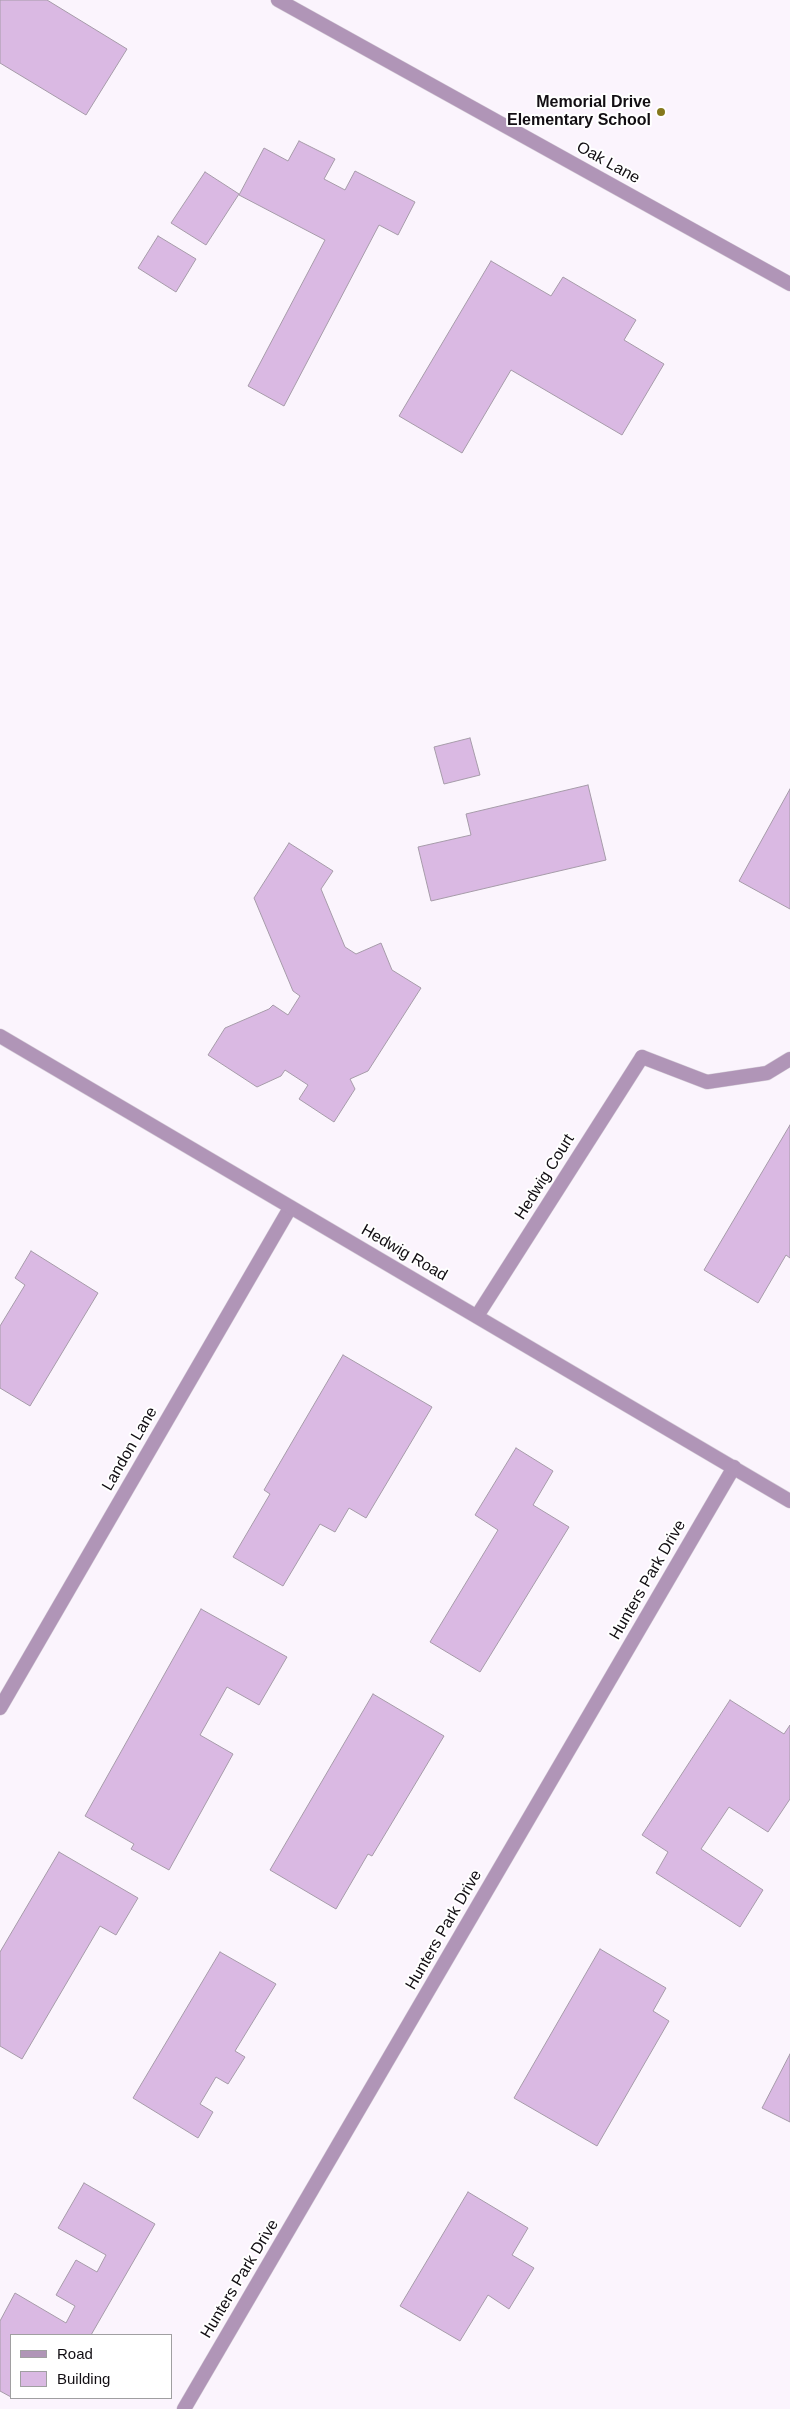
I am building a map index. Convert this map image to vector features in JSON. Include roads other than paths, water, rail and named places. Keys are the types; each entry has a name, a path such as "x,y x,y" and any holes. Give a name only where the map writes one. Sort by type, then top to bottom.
{"street":[{"name":"Oak Lane","path":"278,0 790,284"},
{"name":"Hedwig Road","path":"0,1036 790,1501"},
{"name":"Hedwig Court","path":"478,1316 642,1057 707,1082 767,1073 790,1059"},
{"name":"Landon Lane","path":"0,1708 290,1208"},
{"name":"Hunters Park Drive","path":"184,2409 734,1467"}],"place":[{"name":"Memorial Drive Elementary School","path":"661,112"}]}
